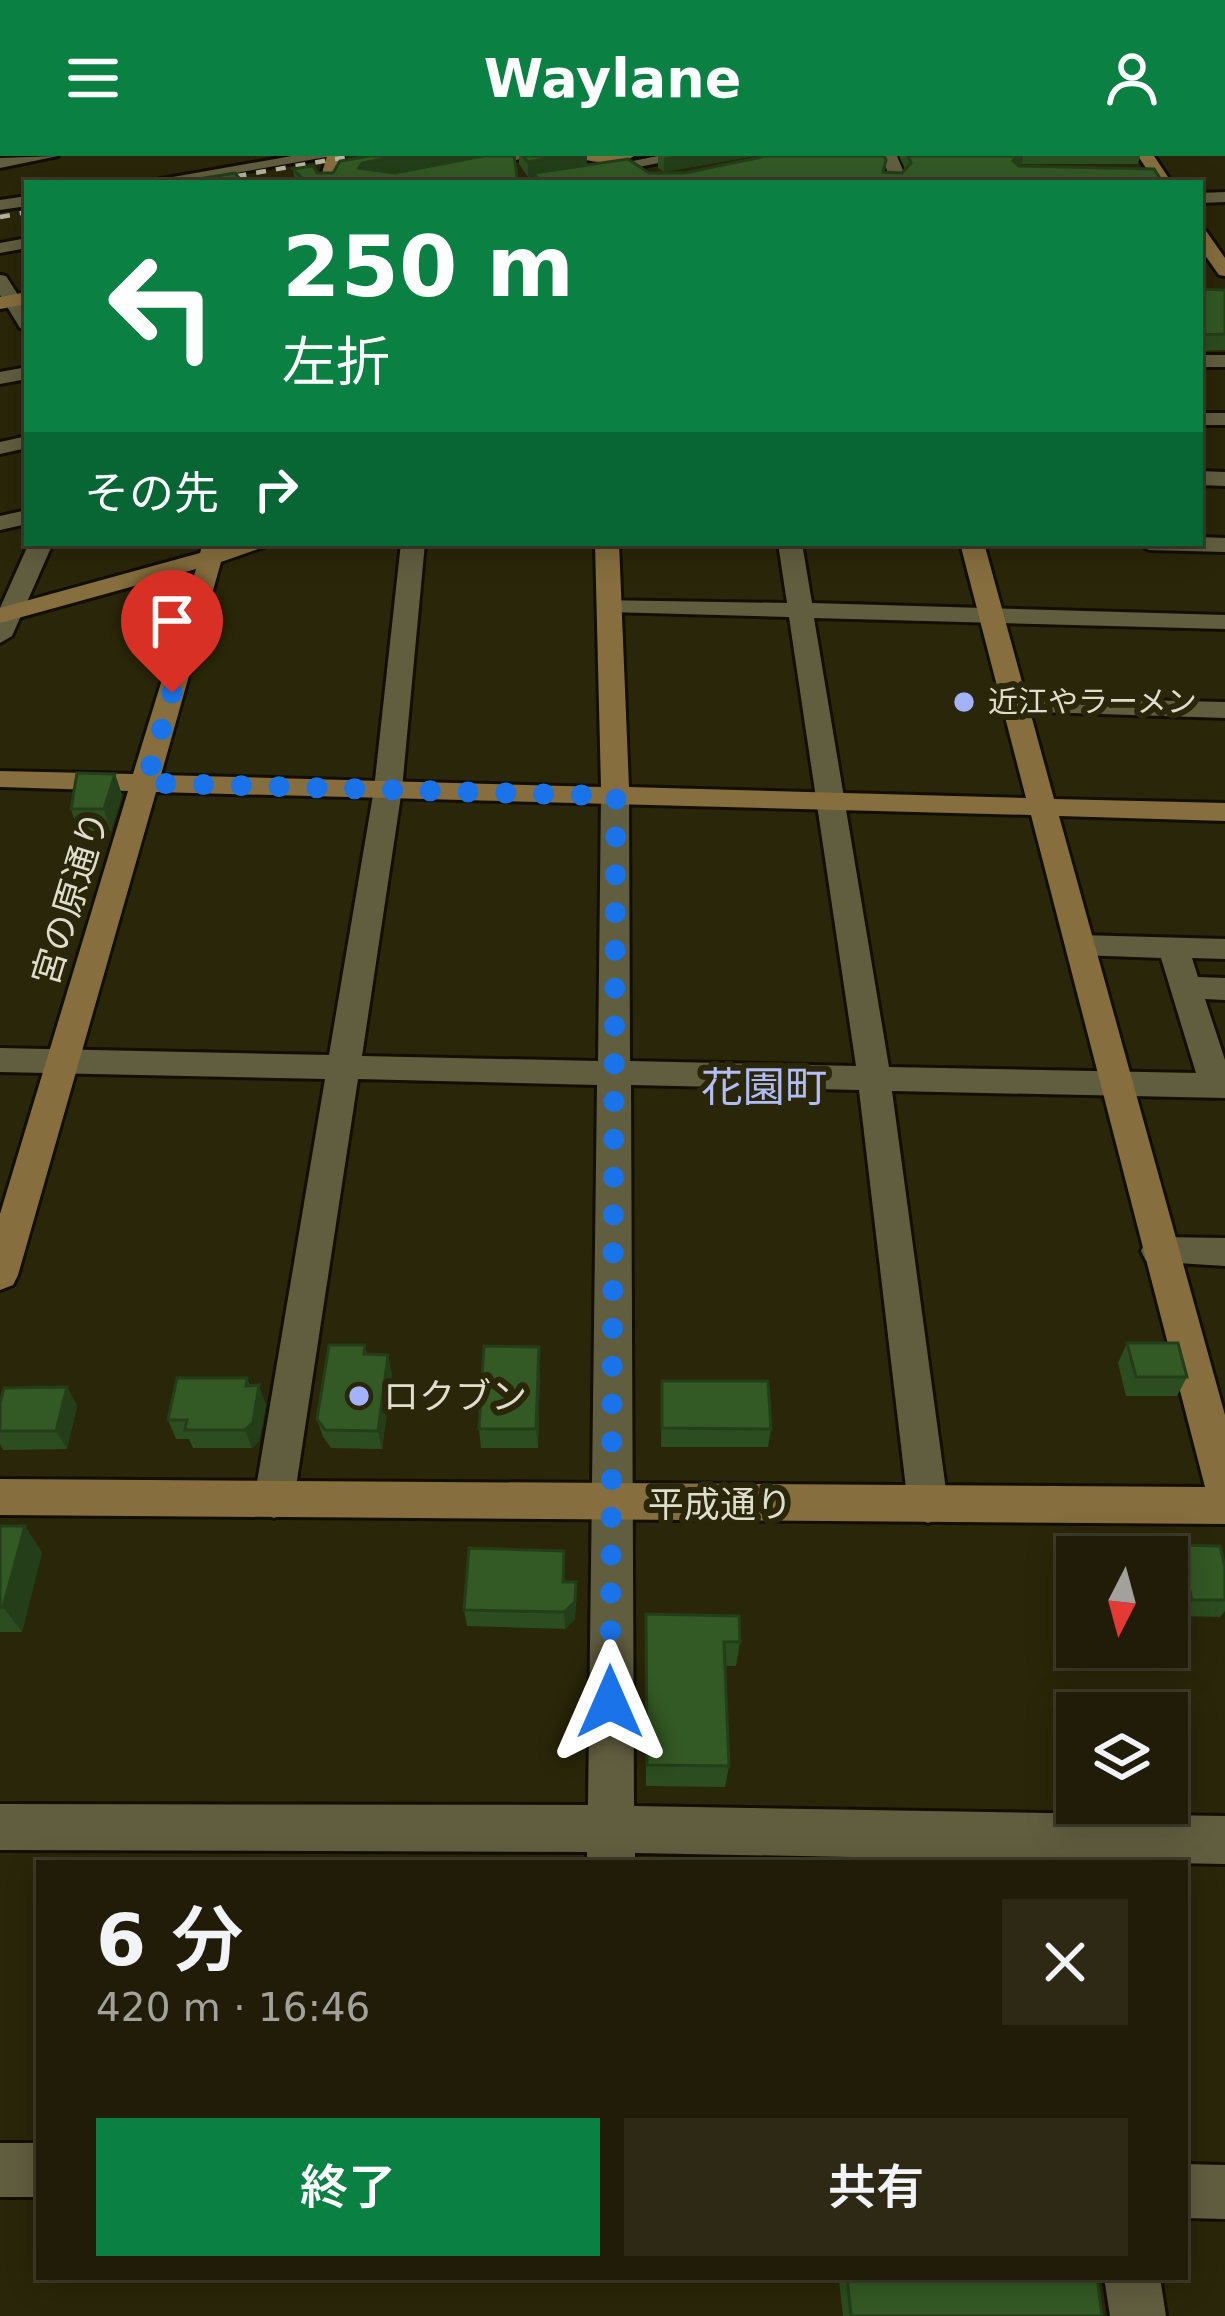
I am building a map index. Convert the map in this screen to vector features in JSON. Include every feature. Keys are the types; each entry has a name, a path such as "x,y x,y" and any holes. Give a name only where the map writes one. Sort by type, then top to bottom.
{"street":[{"path":"0,164 50,156"},
{"path":"388,180 528,156"},
{"path":"584,156 686,156"},
{"path":"1146,156 1161,179"},
{"path":"542,180 628,159 658,180"},
{"path":"178,180 333,165"},
{"path":"259,180 333,165"},
{"path":"1136,174 1161,179"},
{"path":"1203,242 1217,274"},
{"path":"0,280 13,301 22,331"},
{"path":"3,622 40,546"},
{"path":"274,1500 388,789 413,546"},
{"path":"607,546 616,796 611,1846"},
{"path":"790,546 874,1079 928,1505"},
{"path":"973,546 1225,1488"},
{"path":"3,622 213,550"},
{"name":"宮の原通り","path":"0,1275 213,550"},
{"path":"609,604 1225,622"},
{"path":"1016,705 1225,710"},
{"path":"0,779 1225,812"},
{"path":"1081,945 1225,949"},
{"path":"0,1060 1221,1086 1174,948"},
{"path":"1187,988 1225,988"},
{"path":"1159,1251 1225,1252"},
{"name":"平成通り","path":"0,1497 1225,1506"},
{"path":"0,1827 611,1846 1225,1840"},
{"path":"0,2170 36,2170"},
{"path":"1188,2191 1225,2192"},
{"path":"1132,2280 1138,2316"}],"building":[{"path":"398,156 362,163 359,168 395,173 483,156 514,156 518,180 304,180 293,169 313,166 317,173 333,173 340,161"},
{"path":"523,156 560,156 528,162"},
{"path":"766,156 884,156 883,172 902,173 911,163 908,156 1018,156 1013,161 1019,166 1154,169 1161,180 539,180 534,173 628,159 649,173 685,173"},
{"path":"235,173 241,180 192,180"},
{"path":"1203,289 1225,290 1225,334 1203,335"},
{"path":"77,773 115,774 104,809 71,809"},
{"path":"1127,1343 1178,1343 1187,1377 1136,1377"},
{"name":"ロクブン","path":"329,1345 365,1345 364,1354 388,1355 378,1431 325,1430 317,1419"},
{"path":"484,1346 539,1347 536,1429 479,1429"},
{"path":"177,1378 247,1378 246,1386 259,1385 253,1422 245,1430 185,1430 187,1420 168,1420"},
{"path":"662,1381 768,1381 771,1429 662,1428"},
{"path":"67,1387 56,1431 0,1431 4,1388"},
{"path":"0,1526 25,1526 3,1607 0,1607"},
{"path":"1188,1545 1220,1546 1225,1600 1192,1600"},
{"path":"469,1548 564,1551 563,1582 576,1582 575,1602 564,1612 464,1610"},
{"path":"646,1614 739,1616 740,1642 724,1642 729,1766 647,1765"},
{"path":"847,2280 1097,2280 1102,2316 851,2316"}],"railway":[{"path":"214,180 353,156"},
{"path":"0,217 24,213"}],"place":[{"name":"近江やラーメン","path":"964,702"},
{"name":"ロクブン","path":"359,1396"}],"district":[{"name":"花園町","path":"764,1087"}],"route":[{"path":"172,693 146,783 616,796 610,1702"}]}
